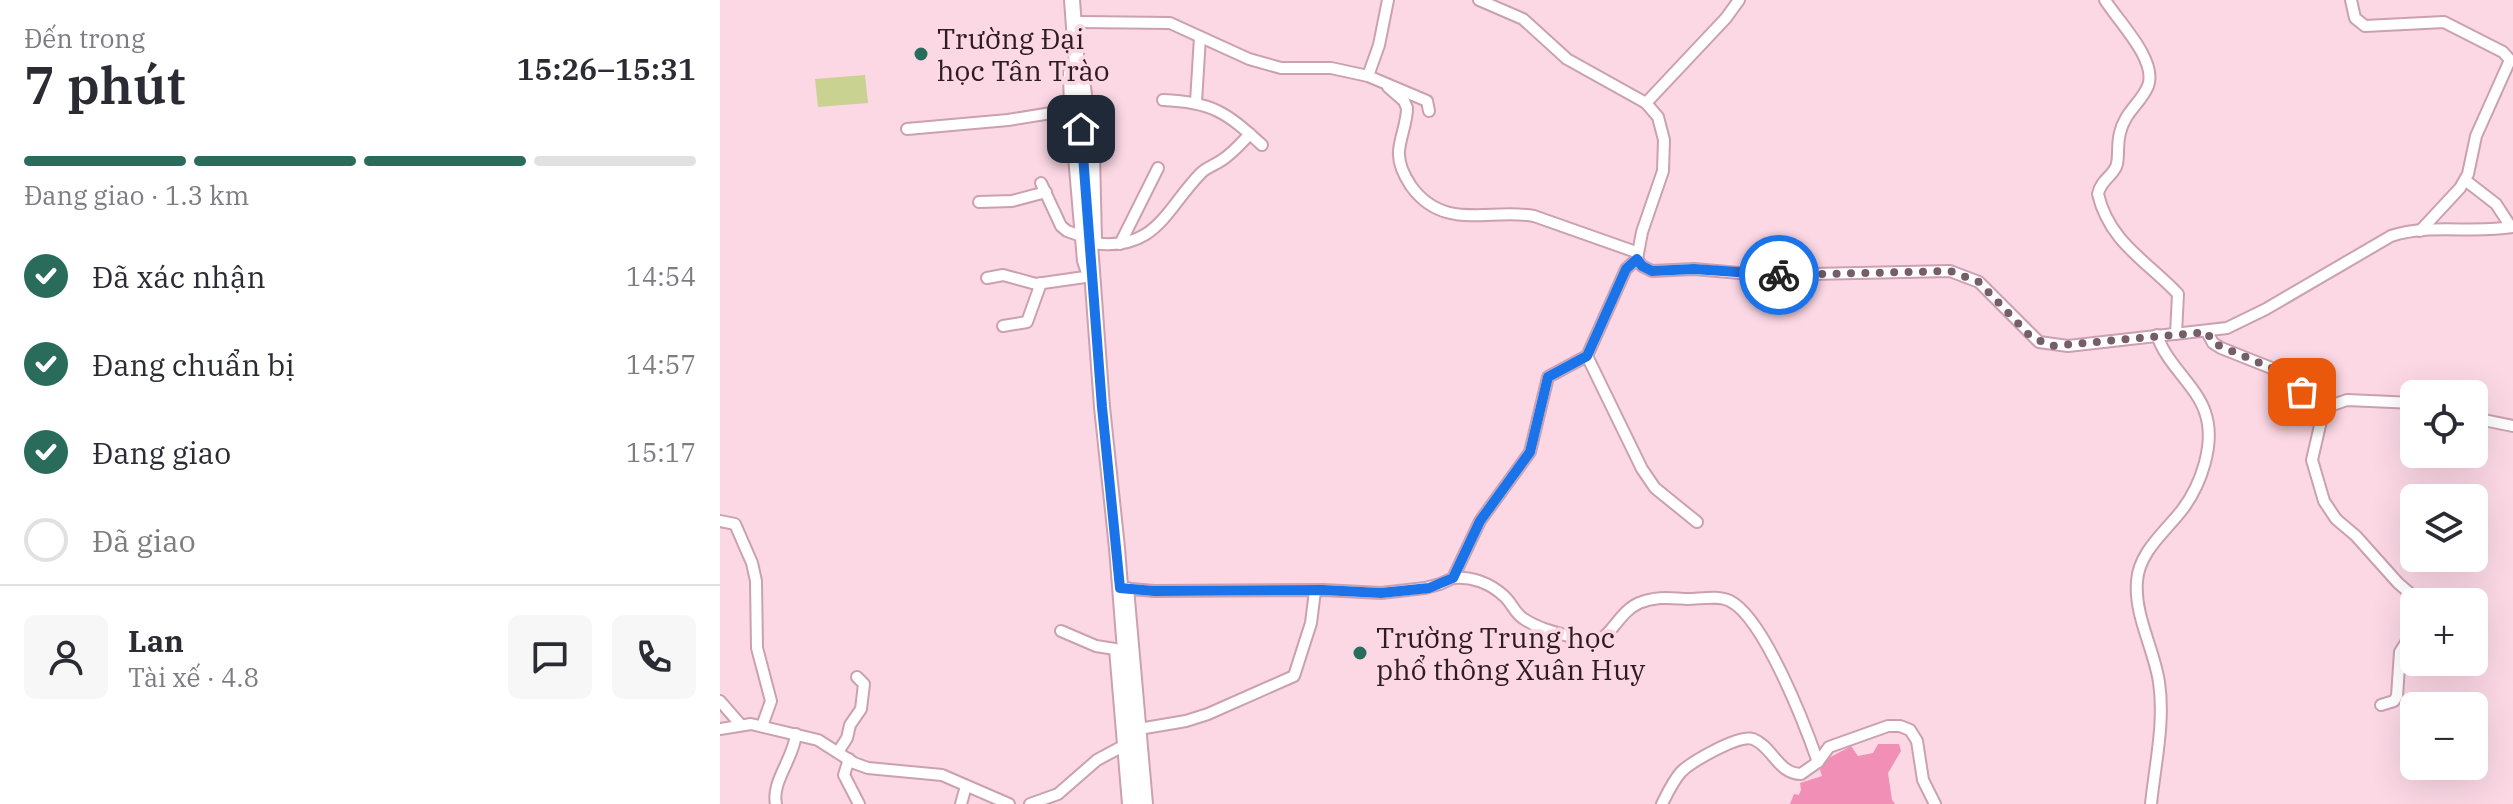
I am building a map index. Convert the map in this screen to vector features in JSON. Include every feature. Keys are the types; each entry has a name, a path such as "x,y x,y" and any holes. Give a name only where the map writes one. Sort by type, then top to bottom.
{"highway":[{"path":"1072,0 1102,407 1124,588 1137,804"}],"street":[{"path":"1080,0 1079,70 1084,171 1089,241 1101,296"},
{"path":"1368,76 1379,45 1388,0"},
{"path":"1453,578 1480,521 1530,452 1548,377 1587,356 1626,269 1637,256 1664,161 1663,130 1658,117 1646,103 1567,59 1523,19 1479,0"},
{"path":"1646,103 1739,0"},
{"path":"2105,0 2140,50 2150,75 2147,89 2126,117 2120,133 2117,164 2098,194 2116,235 2144,265 2178,294 2176,334"},
{"path":"2351,0 2355,18 2365,26 2444,22 2503,52 2510,60 2476,136 2465,180 2420,231"},
{"path":"1080,22 1170,23 1249,59 1281,68 1331,68 1368,76 1427,101 1429,111"},
{"path":"1196,102 1200,37"},
{"path":"1079,70 1069,73 1070,110 1084,171 1089,241"},
{"path":"1383,83 1404,101 1407,108 1399,152 1405,176 1424,201 1445,212 1462,216 1534,216 1637,256 1642,266 1652,271 1694,269 1762,275 1950,271 1979,282 2039,342 2068,346 2207,332 2239,324 2391,236 2420,231 2512,227"},
{"path":"1163,100 1196,102 1218,110 1262,145"},
{"path":"907,129 1008,120 1070,110"},
{"path":"979,202 1012,201 1043,187 1061,226 1067,231 1089,241 1120,244 1147,234 1158,226 1200,174 1233,152 1250,134"},
{"path":"1120,244 1158,168"},
{"path":"2465,180 2496,204 2512,227"},
{"path":"987,278 1003,275 1041,283 1092,274"},
{"path":"1003,326 1027,322 1041,283"},
{"path":"2207,332 2213,343 2221,348 2279,371 2316,405 2324,408 2347,400 2400,402"},
{"path":"2151,804 2161,701 2137,596 2138,573 2143,559 2193,492 2207,452 2209,431 2205,410 2162,350 2157,335"},
{"path":"1587,356 1642,469 1655,488 1697,522"},
{"path":"2324,408 2312,460 2329,512 2406,588"},
{"path":"2488,421 2513,426"},
{"path":"720,521 735,524 755,571 757,648 771,701 762,726"},
{"path":"1124,588 1154,591 1403,591 1467,577 1482,582 1504,596 1521,618 1594,644 1604,638 1634,605 1652,598 1731,601 1748,614 1778,668 1818,762"},
{"path":"1030,804 1058,794 1097,760 1132,738 1208,714 1294,676 1311,623 1315,591"},
{"path":"1061,631 1096,646 1115,649 1147,804"},
{"path":"2381,705 2394,701 2397,696 2400,652"},
{"path":"838,752 861,709 864,684 857,677"},
{"path":"720,701 740,724"},
{"path":"720,729 740,724 796,734 818,740 870,768 934,773 1009,804"},
{"path":"1662,804 1686,768 1724,745 1745,738 1755,739 1786,771 1794,774 1807,772 1829,747 1888,726 1910,730 1917,741 1923,780 1935,804"},
{"path":"776,804 774,792 792,756 796,734"},
{"path":"1128,804 1132,738"},
{"path":"849,759 844,775 859,804"},
{"path":"961,804 966,786"}],"green space":[{"path":"865,75 868,103 818,107 815,79"}],"shaded area":[{"path":"1878,744 1899,744 1901,751 1888,773 1895,804 1790,804 1794,794 1799,795 1800,783 1822,776 1820,770 1825,760 1851,746 1858,756 1873,753"}],"way so far":[{"path":"1779,275 1950,271 1968,276 1992,292 2030,336 2039,342 2068,346 2207,332 2213,343 2279,371 2302,392"}],"place":[{"name":"Trường Đại học Tân Trào","path":"921,54"},
{"name":"Trường Trung học phổ thông Xuân Huy","path":"1360,653"}],"route":[{"path":"1081,129 1102,407 1120,588 1381,593 1429,588 1453,578 1480,521 1530,452 1546,380 1555,371 1587,356 1626,269 1632,263 1637,259 1652,271 1694,269 1779,275"}]}
